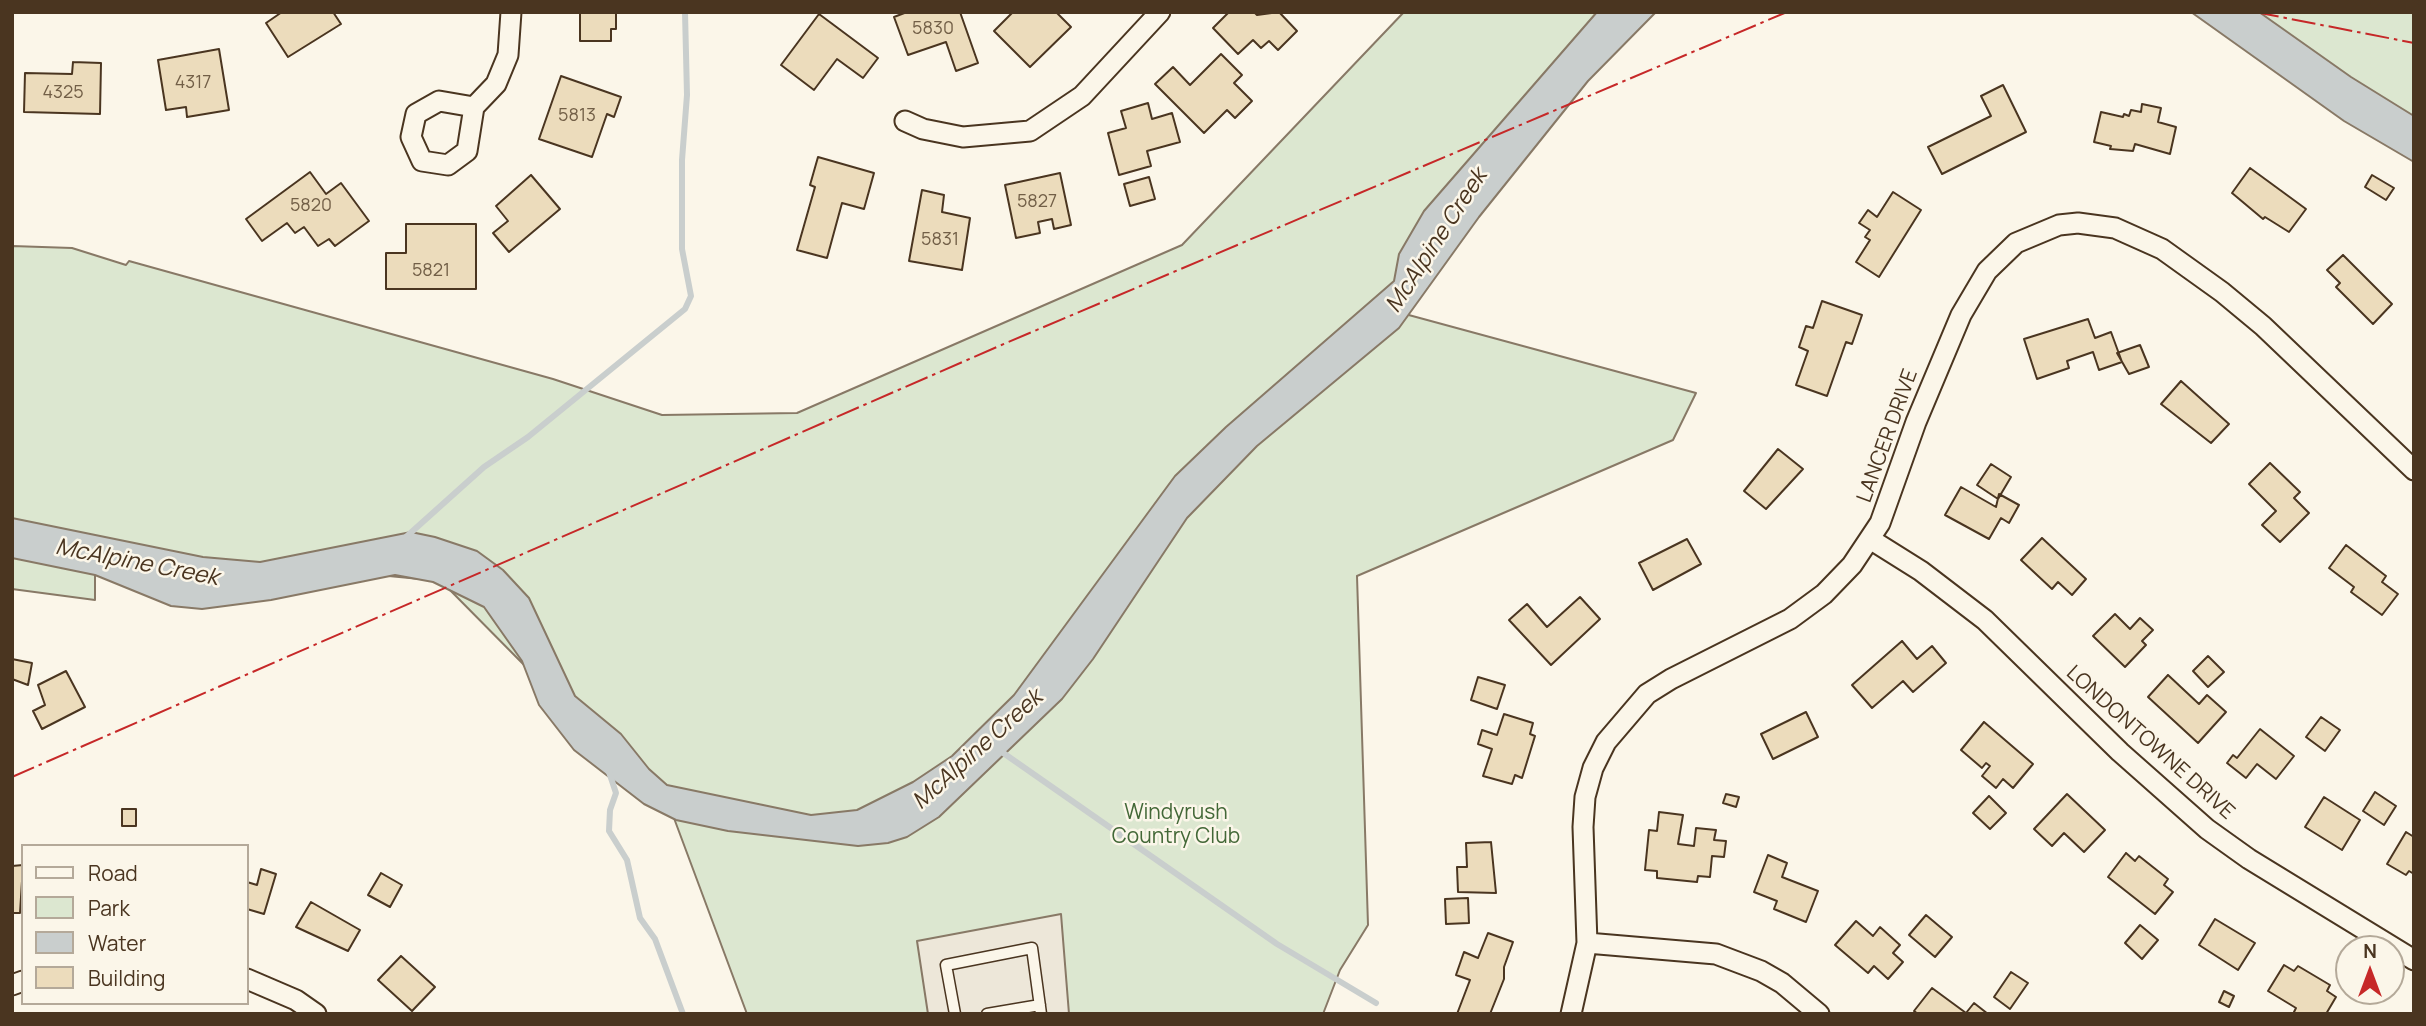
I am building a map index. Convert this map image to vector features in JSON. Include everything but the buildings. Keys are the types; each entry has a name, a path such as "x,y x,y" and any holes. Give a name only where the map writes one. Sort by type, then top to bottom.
{"street":[{"path":"474,107 496,84 508,55 511,12"},
{"path":"905,121 923,129 962,137 1030,131 1082,96 1160,12"},
{"name":"LANCER DRIVE","path":"1571,1014 1587,943 1583,827 1593,768 1618,726 1636,704 1671,678 1790,619 1809,606 1852,565 1870,539 1894,489 1942,355 1987,271 2016,243 2059,225 2100,224 2142,238 2162,249 2222,292 2263,326 2414,470"},
{"name":"LONDONTOWNE DRIVE","path":"1870,539 1921,571 1985,620 2120,752 2207,829 2249,859 2414,960"},
{"path":"1587,943 1716,954 1772,977 1819,1014"},
{"path":"248,979 296,1000 316,1014"}],"lane":[{"path":"955,1014 946,965 1032,948 1040,1009 987,1014"}],"green space":[{"name":"Windyrush Country Club","path":"1404,12 1630,12 1394,311 1696,393 1673,440 1357,576 1368,925 1340,970 1323,1014 747,1014 665,794 623,765 441,581 95,548 95,600 12,589 12,246 72,248 126,265 129,261 553,379 662,415 797,413 1182,245"},
{"path":"2206,12 2414,12 2414,151"}],"shaded area":[{"path":"1061,914 1069,1014 928,1014 917,941"}],"water":[{"name":"McAlpine Creek","path":"1597,12 1656,12 1588,81 1479,217 1399,328 1257,446 1187,518 1093,659 1062,699 939,817 907,837 888,843 858,846 728,831 676,820 644,804 574,750 539,705 522,661 484,607 433,582 395,575 271,600 202,609 171,606 95,575 12,558 12,518 203,557 260,562 411,532 435,537 477,551 503,570 529,598 575,696 621,734 649,769 667,785 811,815 857,810 913,782 952,756 1014,695 1175,476 1226,427 1394,281 1399,254 1424,211"},
{"path":"2191,12 2259,12 2351,77 2414,116 2414,162 2344,121"}],"waterway":[{"path":"406,537 484,467 528,437 685,309 691,296 682,249 682,160 687,95 685,12"},
{"name":"McAlpine Creek","path":"999,750 1277,944 1376,1003"},
{"path":"609,772 616,793 610,810 609,831 627,860 640,918 655,939 683,1014"}],"power":[{"path":"12,777 1006,343 1787,12"},
{"path":"2255,12 2414,43"}]}
